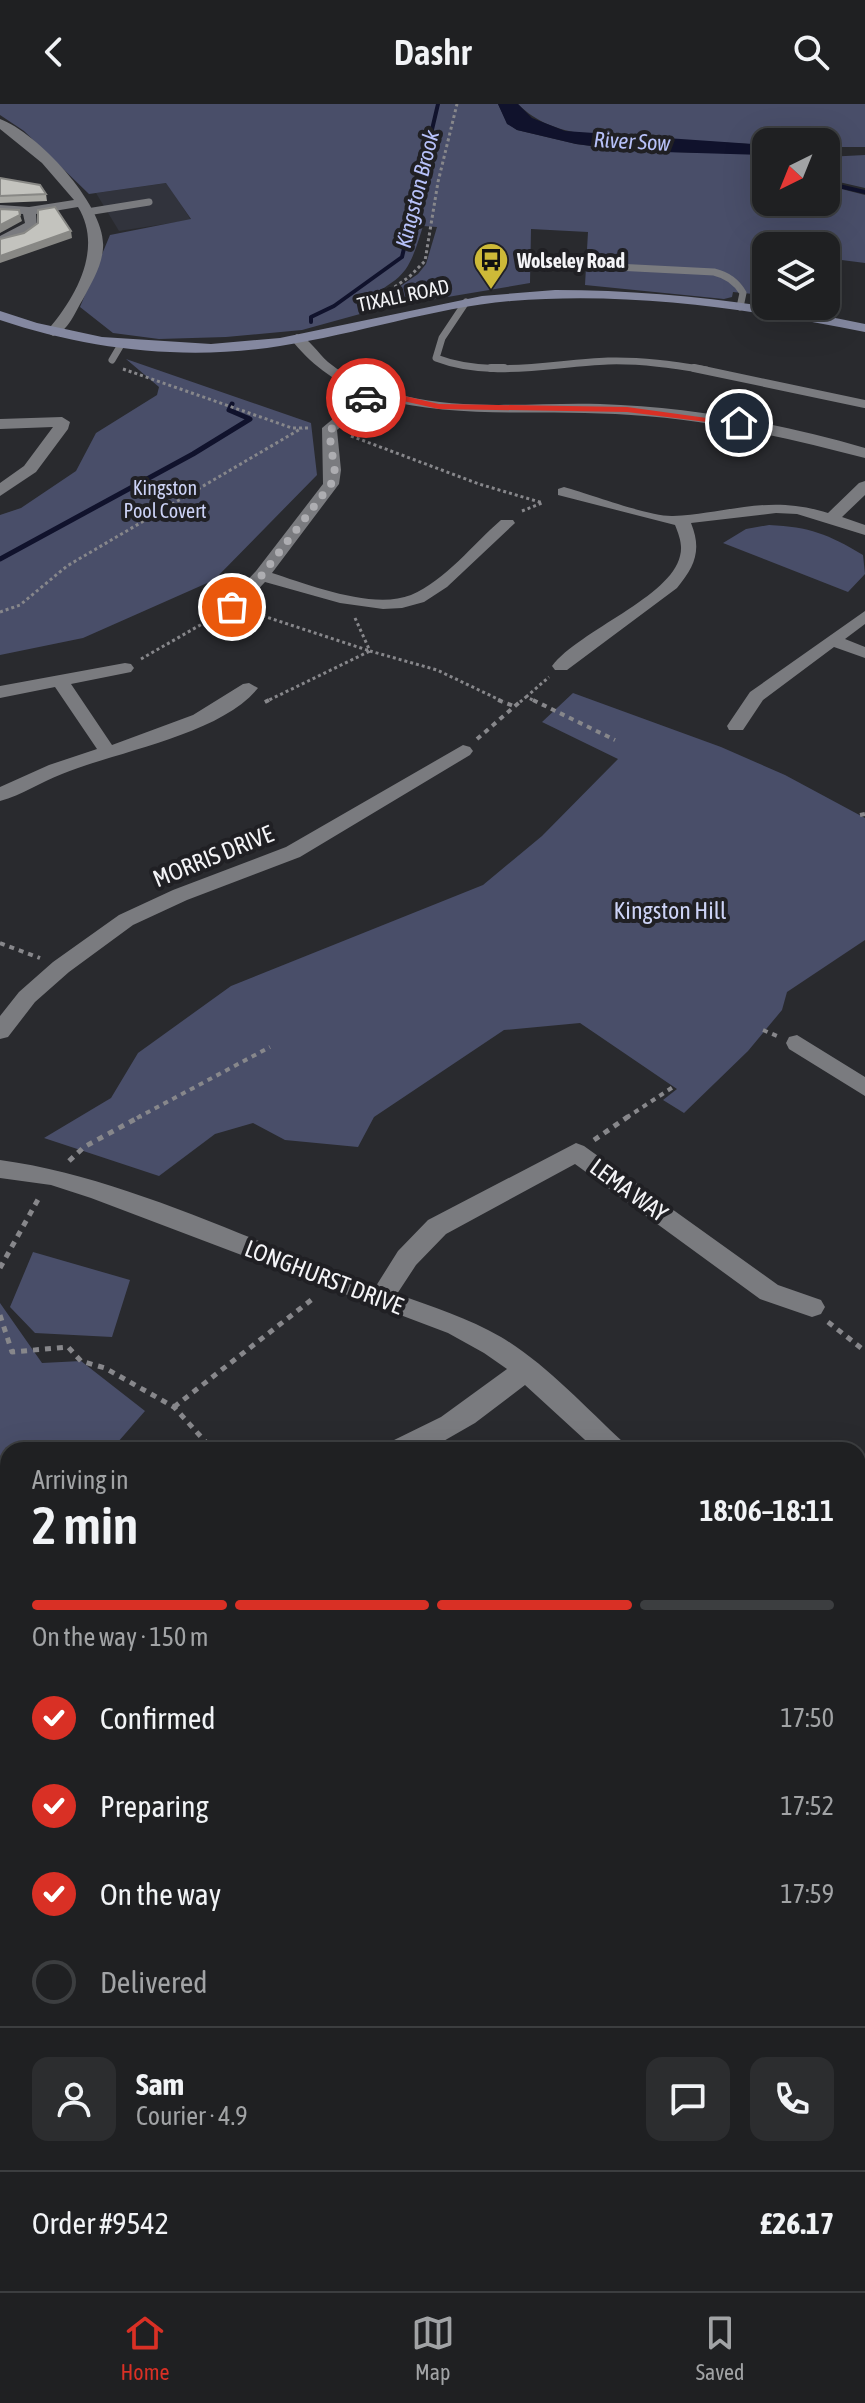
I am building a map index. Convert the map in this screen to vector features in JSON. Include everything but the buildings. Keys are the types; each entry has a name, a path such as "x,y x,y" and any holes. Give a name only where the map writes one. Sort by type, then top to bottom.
{"street":[{"path":"0,123 37,151 85,207 97,243 92,265 61,325 53,332"},
{"path":"0,209 29,211 85,207"},
{"path":"0,240 18,234 32,224 29,211"},
{"name":"TIXALL ROAD","path":"0,315 53,332 122,343 201,348 297,338 466,302 601,294 740,307 865,328"},
{"path":"297,338 332,372 374,392 439,407 571,407 673,413 757,427 865,453"},
{"path":"232,607 262,575 331,484 335,473 328,437 330,428 374,392"},
{"path":"0,424 63,416 30,469 0,491"},
{"path":"832,518 865,486"},
{"path":"564,492 652,519 682,521 776,508 798,509 865,530"},
{"path":"561,666 671,584 689,558 692,543 682,521"},
{"path":"262,575 339,599 392,601 418,598 507,523"},
{"path":"736,726 756,696 865,616"},
{"path":"831,640 865,653"},
{"path":"0,692 125,668"},
{"path":"60,681 108,752"},
{"path":"0,795 56,769 190,723 218,710 249,688"},
{"name":"MORRIS DRIVE","path":"0,1031 27,997 61,967 126,920 180,895 293,852 463,751"},
{"path":"797,1043 865,1088"},
{"name":"LEMA WAY","path":"381,1299 407,1258 437,1227 576,1152 769,1292 812,1307"},
{"name":"LONGHURST DRIVE","path":"0,1169 51,1176 99,1191 457,1326 493,1345 526,1369 605,1442"},
{"path":"418,1442 465,1417 526,1369"}],"lane":[{"path":"85,207 149,202"},
{"path":"557,264 724,274 733,278 743,293 740,307"},
{"path":"466,302 442,338 436,358 445,364 506,367 626,361 703,371 865,404"},
{"path":"112,360 122,343"}],"path":[{"path":"374,322 367,306 409,277 425,261 438,182 457,104"},
{"path":"119,367 292,428 330,428 479,484 543,503"},
{"path":"0,612 20,605 67,566 302,428"},
{"path":"507,523 523,510 564,492"},
{"path":"339,599 359,623 370,651"},
{"path":"125,668 232,607 437,670 489,697 514,706"},
{"path":"249,688 257,682 266,686 258,694 265,702 370,651"},
{"path":"463,751 561,666"},
{"path":"526,697 615,740"},
{"path":"0,943 23,951"},
{"path":"0,1268 51,1176 84,1147 270,1047"},
{"path":"576,1152 673,1087"},
{"path":"174,1407 334,1282"},
{"path":"812,1307 837,1331 865,1351"},
{"path":"0,1315 12,1352 68,1347 81,1361 105,1368 174,1407 206,1442"}],"shaded area":[{"path":"167,183 191,220 119,231 96,193"}],"green space":[{"path":"0,104 498,104 507,123 517,130 576,144 630,151 752,154 752,216 840,216 840,189 865,195 865,263 840,260 840,232 752,232 752,294 733,292 732,297 724,299 585,285 588,232 531,229 530,283 376,309 373,305 418,274 426,264 437,227 423,226 408,266 395,281 358,304 360,314 302,330 226,337 159,339 113,333 80,307 110,235 191,219 166,183 89,194 24,131 0,115"},
{"path":"518,104 865,104 865,147 840,147 840,128 752,128 752,144 583,134 548,124"},
{"path":"865,155 865,188 840,182 840,156"},
{"name":"Kingston Pool Covert","path":"126,359 311,423 317,475 214,580 83,638 0,655 0,515 21,508 76,471 96,433 157,395 159,387"},
{"path":"769,525 808,530 839,542 863,555 865,574 848,592 723,543 746,529"},
{"name":"Kingston Hill","path":"573,693 721,747 785,775 865,818 865,940 787,992 782,1010 748,1051 684,1113 663,1100 677,1089 580,1023 504,1030 374,1117 358,1147 285,1140 253,1123 215,1134 159,1176 44,1138 111,1098 138,1053 231,986 483,885 542,836 618,759 542,722"},
{"path":"33,1252 130,1280 112,1337 35,1333 10,1307"},
{"path":"0,1303 42,1363 81,1361 145,1411 118,1442 0,1442"}],"water":[{"name":"River Sow","path":"498,104 518,104 532,118 565,131 752,144 752,155 630,151 576,144 517,130 507,124"}],"waterway":[{"name":"Kingston Brook","path":"311,322 311,317 334,306 402,257 438,104"},
{"path":"840,186 865,192"},
{"name":"Kingston Brook","path":"0,559 193,454 250,419 229,410 232,404"}],"way so far":[{"path":"232,607 262,575 331,484 335,473 329,431 366,398"}],"place":[{"name":"Wolseley Road","path":"491,291"}],"route":[{"path":"366,398 374,392 439,407 571,407 673,413 739,423"}]}
